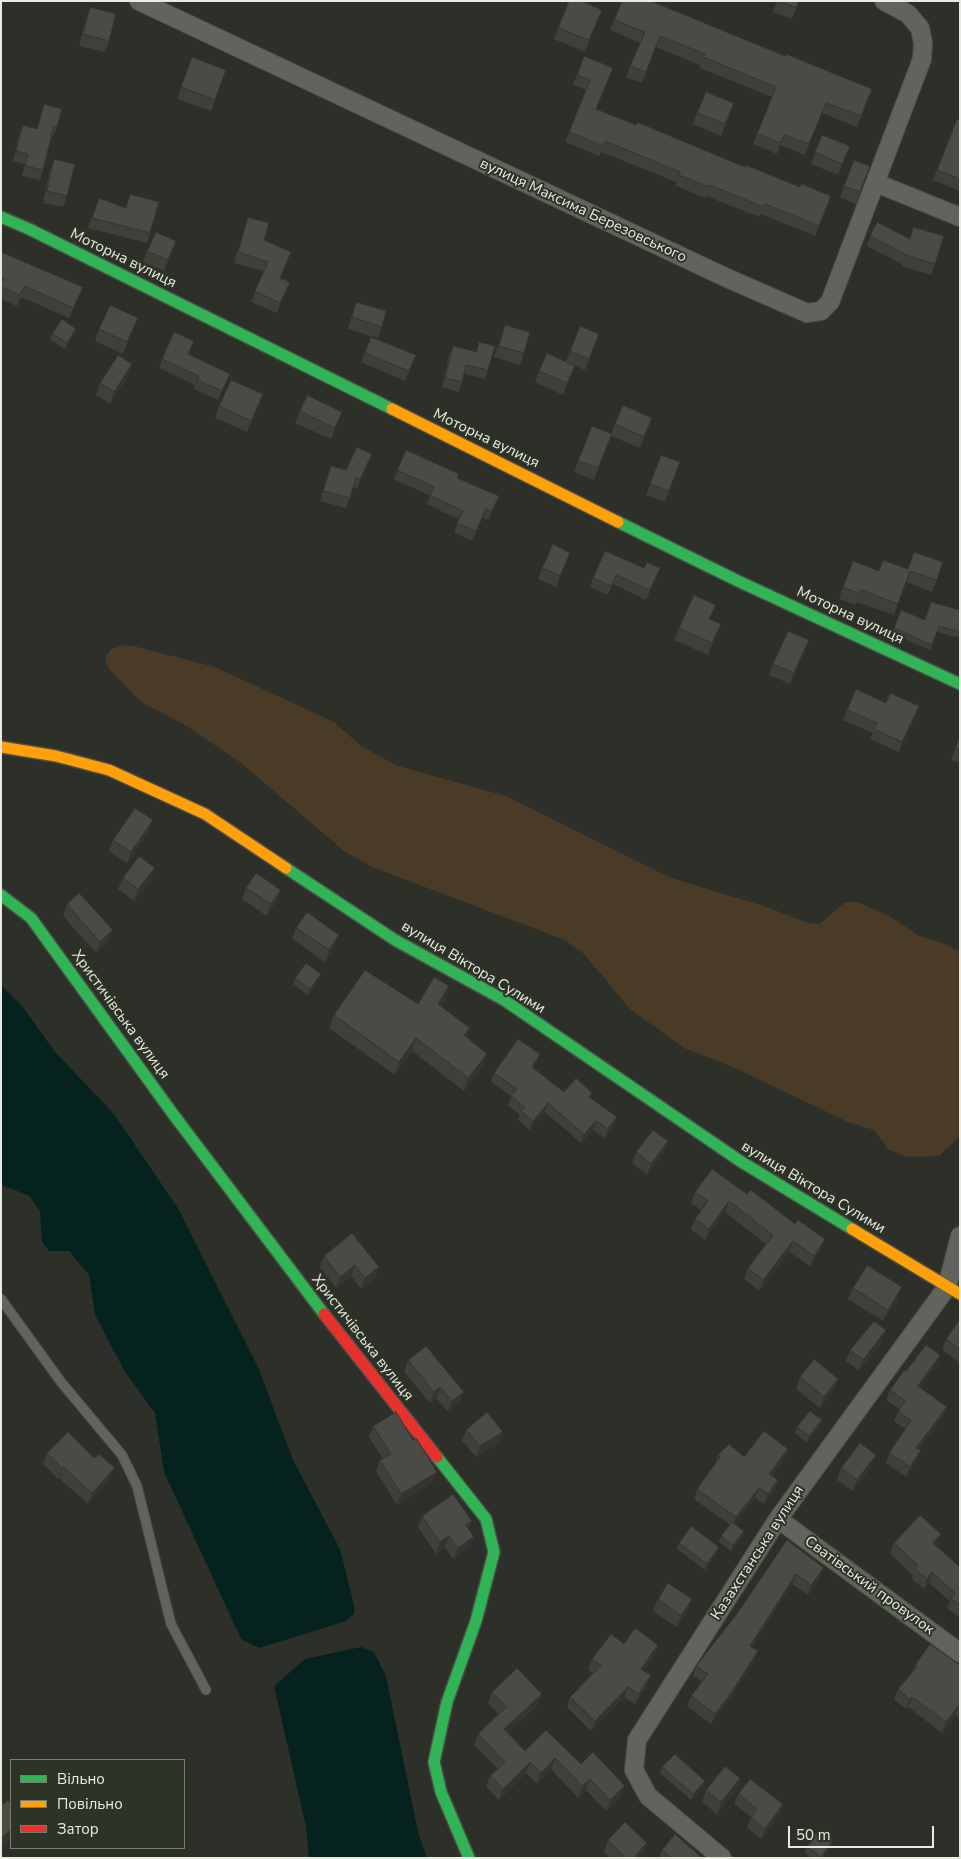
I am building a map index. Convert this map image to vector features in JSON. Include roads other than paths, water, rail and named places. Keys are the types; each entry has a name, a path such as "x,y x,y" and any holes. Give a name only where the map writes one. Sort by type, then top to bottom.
{"street":[{"name":"вулиця Максима Березовського","path":"139,1 727,278 807,313 821,311 830,302 922,59 923,43 920,28 908,14 884,1"},
{"path":"876,183 960,217"},
{"name":"Моторна вулиця","path":"1,217 738,580 960,684"},
{"name":"вулиця Віктора Сулими","path":"1,746 56,756 109,770 205,814 395,940 504,1000 740,1161 953,1290"},
{"name":"Христичівська вулиця","path":"1,896 32,918 173,1114 306,1292 486,1520 494,1552 476,1622 447,1702 434,1762 441,1792 469,1858"},
{"name":"Казахстанська вулиця","path":"722,1858 648,1796 634,1770 637,1740 778,1518 953,1290 960,1236"},
{"name":"Сватівський провулок","path":"778,1518 960,1652"}],"lane":[{"path":"1,1299 61,1382 122,1454 137,1486 171,1624 206,1690"}],"water":[{"path":"1,985 22,1006 55,1052 114,1114 179,1210 258,1367 293,1460 340,1549 354,1605 354,1614 346,1621 259,1648 241,1639 164,1472 155,1413 125,1372 95,1315 89,1275 69,1251 49,1251 42,1242 40,1212 30,1196 1,1185"},
{"path":"361,1647 374,1652 386,1676 418,1832 427,1858 309,1858 306,1827 274,1686 305,1659"}]}
